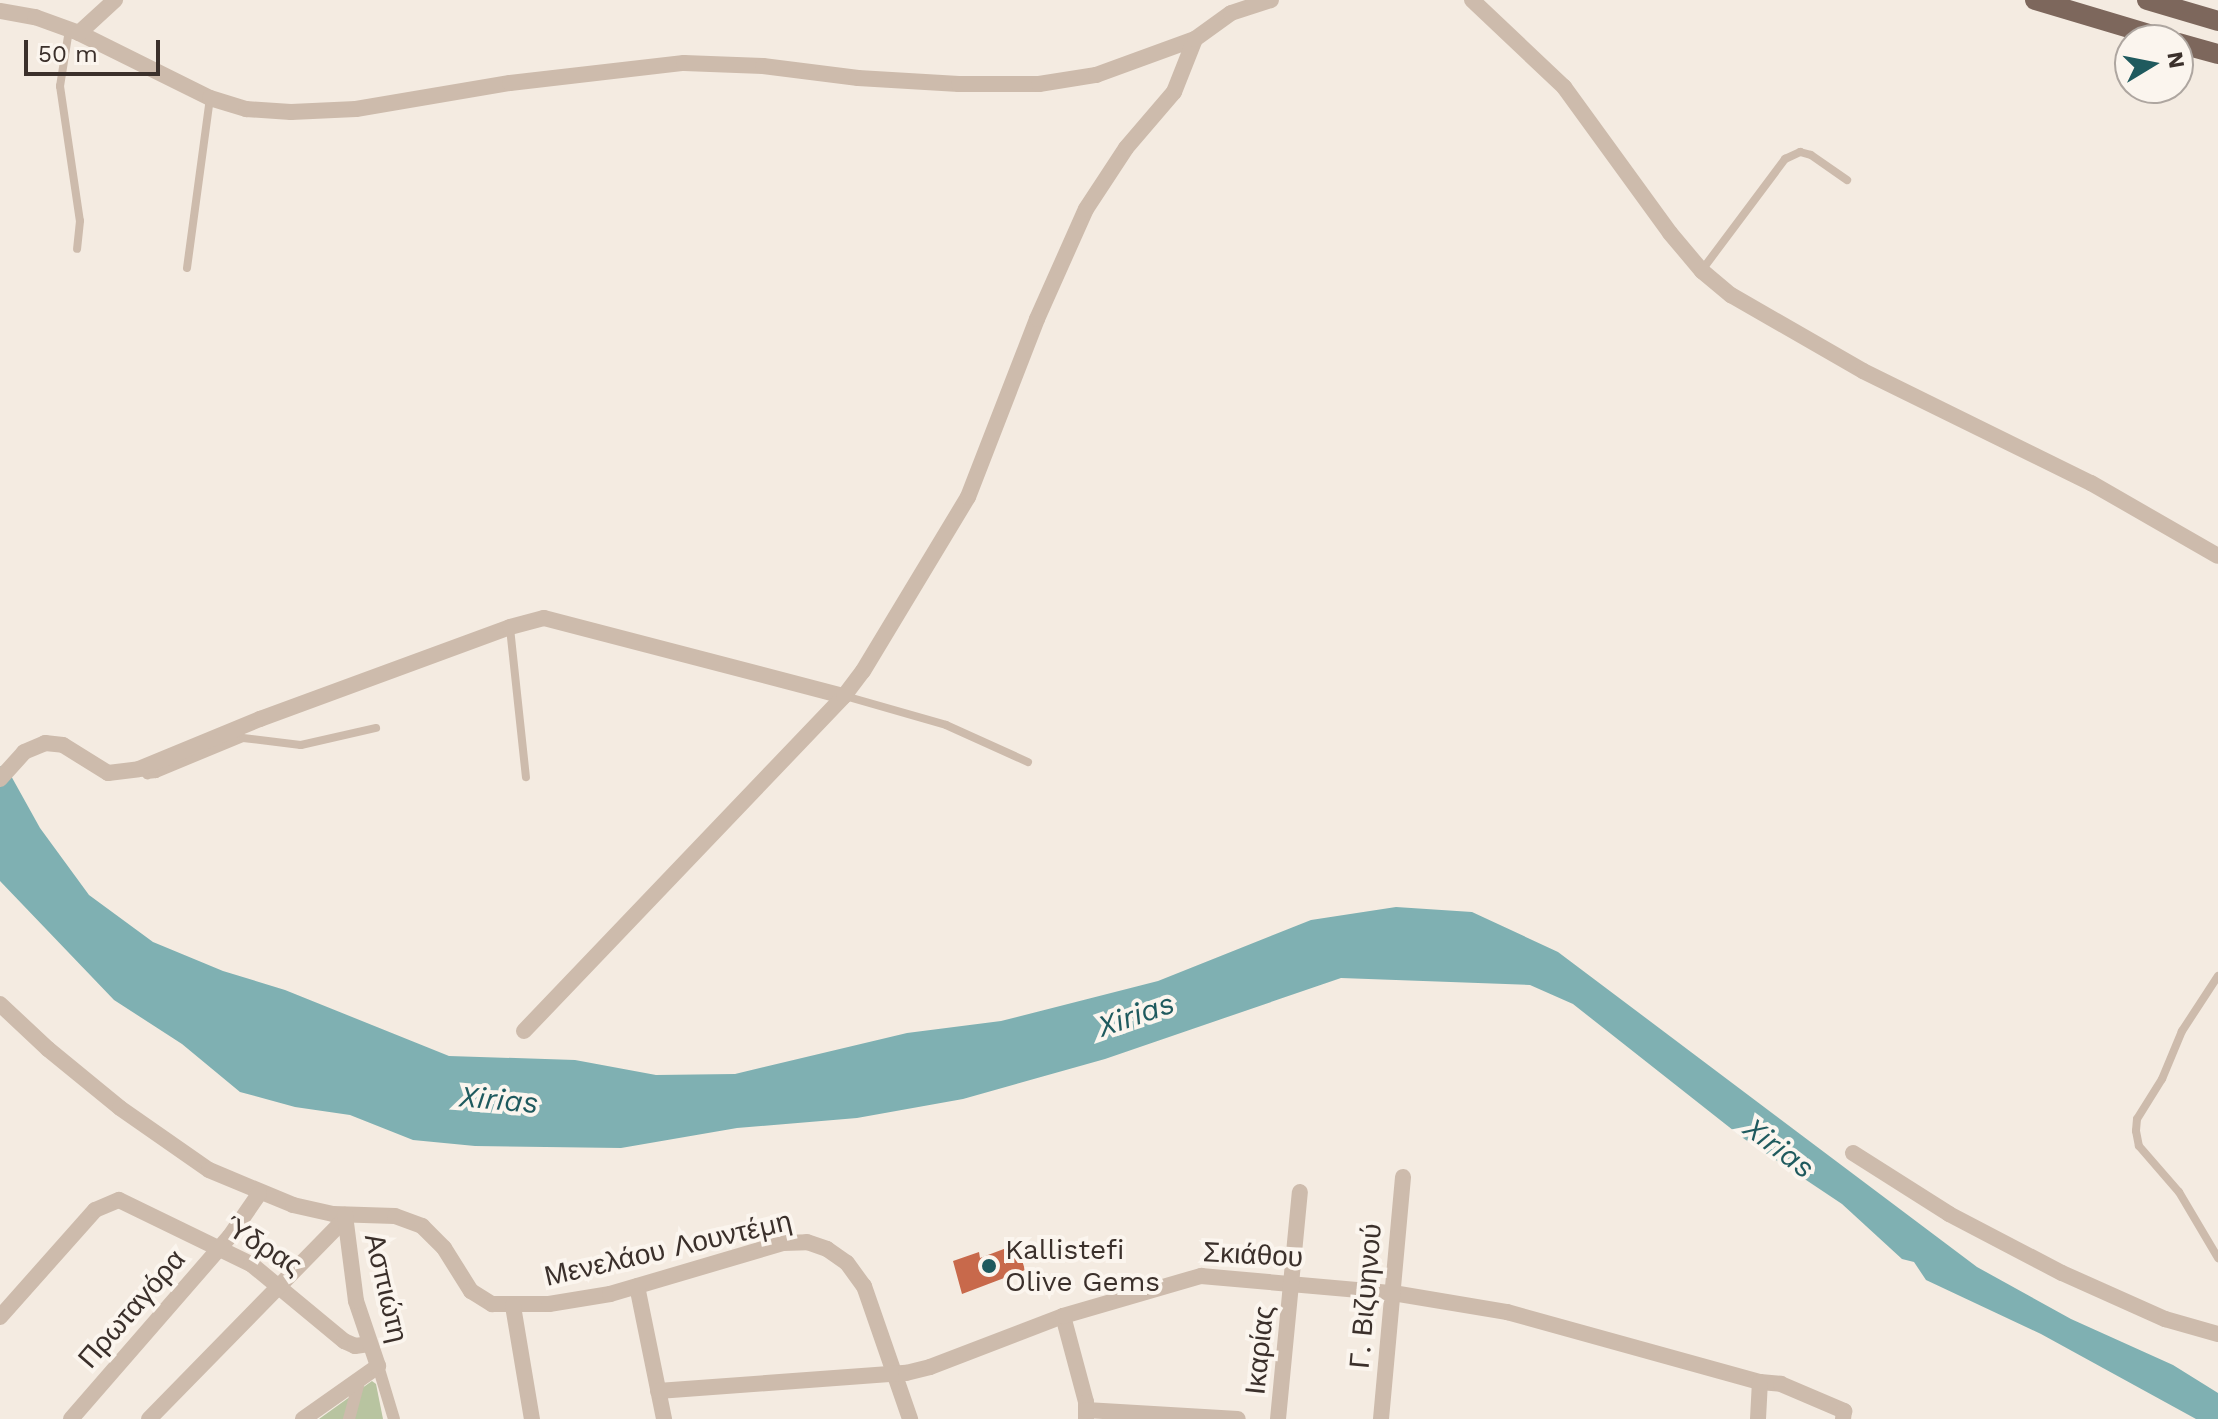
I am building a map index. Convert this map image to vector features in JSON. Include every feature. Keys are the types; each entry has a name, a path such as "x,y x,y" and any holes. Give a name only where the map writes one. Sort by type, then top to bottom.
{"main road":[{"path":"2035,0 2115,24"},
{"path":"2147,0 2218,21"},
{"path":"2194,47 2218,54"}],"street":[{"path":"74,31 115,0"},
{"path":"0,11 35,17 74,31 210,98 270,112 341,110 510,83 684,63 763,66 930,82 1039,84 1096,75 1195,39 1231,13 1271,0"},
{"path":"1472,0 1564,87 1651,209 1702,271 1731,295 1849,364 2091,483 2218,556"},
{"path":"524,1031 844,696 958,517 980,471 1066,249 1111,170 1174,92 1195,39"},
{"path":"2,777 28,749 52,742 63,745 108,773 139,769 260,719 510,627 550,619 844,696"},
{"name":"Μενελάου Λουντέμη","path":"0,1004 48,1049 154,1134 209,1170 259,1194 306,1209 344,1217 395,1216 422,1226 444,1248 476,1297 492,1304 513,1306 575,1301 776,1245 800,1242 820,1246 842,1259 864,1286 910,1419"},
{"path":"1853,1153 1949,1214 2062,1273 2165,1319 2218,1334"},
{"name":"Γ. Βιζυηνού","path":"1381,1419 1403,1177"},
{"name":"Ικαρίας","path":"1278,1419 1300,1192"},
{"name":"Πρωταγόρα","path":"71,1419 220,1247 259,1194"},
{"name":"Ύδρας","path":"0,1317 95,1210 119,1200 220,1247 281,1286 344,1341 355,1346 369,1344"},
{"path":"149,1419 281,1286 344,1217"},
{"name":"Ασπιώτη","path":"344,1217 356,1301 394,1419"},
{"name":"Σκιάθου","path":"658,1391 894,1375 930,1367 1063,1316 1192,1276 1393,1293 1507,1312 1760,1382 1781,1384 1843,1415"},
{"path":"637,1286 664,1419"},
{"path":"513,1306 532,1419"},
{"path":"1063,1316 1086,1414 1238,1419"},
{"path":"303,1419 378,1366"},
{"path":"349,1419 360,1378"},
{"path":"1758,1419 1760,1382"}],"lane":[{"path":"74,31 60,86 80,221 77,249"},
{"path":"187,268 210,98"},
{"path":"1702,271 1785,159 1800,152 1811,155 1847,180"},
{"path":"510,627 526,777"},
{"path":"844,696 946,725 1028,762"},
{"path":"139,769 144,774 156,774 243,738 301,745 376,728"},
{"path":"2218,976 2182,1031 2162,1079 2141,1110 2136,1131 2139,1146 2179,1192 2218,1258"}],"green space":[{"path":"372,1381 376,1384 383,1419 319,1419"}],"water":[{"name":"Xirias","path":"0,766 10,774 40,828 89,895 153,942 223,971 285,990 449,1056 575,1060 656,1075 735,1074 907,1033 1001,1021 1158,981 1311,920 1396,907 1472,912 1558,952 1977,1267 2071,1319 2173,1365 2218,1393 2218,1419 2196,1419 2041,1334 1926,1280 1914,1262 1902,1259 1842,1204 1743,1138 1573,1004 1530,985 1341,978 1105,1059 963,1099 857,1118 737,1128 621,1148 475,1146 413,1140 350,1115 295,1107 240,1092 182,1044 114,1000 0,881"}],"building":[{"name":"Kallistefi Olive Gems","path":"1017,1244 1025,1270 962,1294 953,1261 979,1252 980,1258"}],"place":[{"name":"Kallistefi Olive Gems","path":"989,1266"}]}
